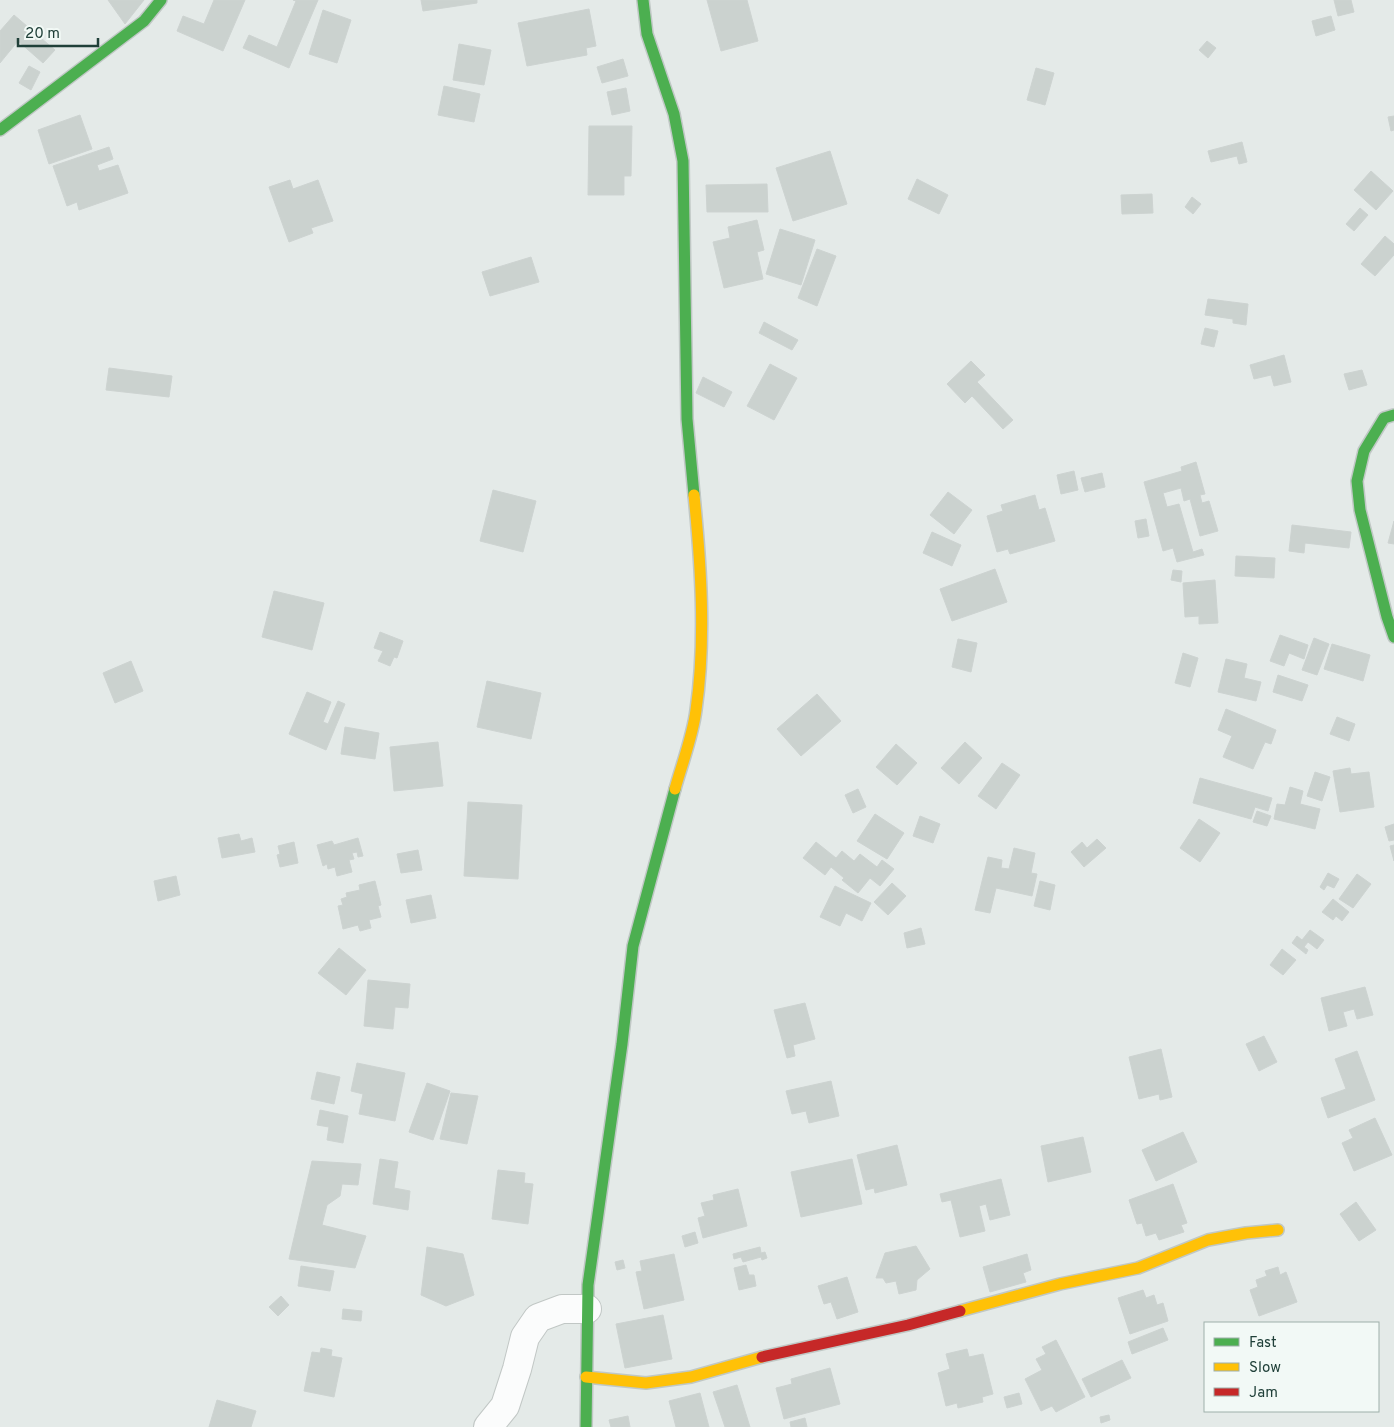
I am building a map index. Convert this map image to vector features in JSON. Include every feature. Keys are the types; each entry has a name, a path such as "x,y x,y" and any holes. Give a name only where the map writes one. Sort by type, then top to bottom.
{"street":[{"path":"0,130 144,21 161,0"},
{"path":"586,1427 588,1285 622,1044 633,946 696,712 701,652 699,544 687,419 683,161 677,129 650,46 643,18 643,0"},
{"path":"1394,415 1384,418 1364,451 1357,481 1360,510 1387,618 1394,637"},
{"path":"586,1377 646,1383 691,1377 785,1352 908,1326 1060,1284 1138,1268 1208,1240 1246,1233 1278,1230"},
{"path":"488,1427 505,1406 525,1337 538,1318 562,1309 587,1309"}],"building":[{"path":"108,0 144,0 125,24"},
{"path":"214,0 245,0 223,51 177,31 183,16 204,24"},
{"path":"293,0 318,0 289,68 243,48 249,35 277,47 296,1"},
{"path":"421,0 477,0 477,3 423,11"},
{"path":"707,0 747,0 758,41 721,51"},
{"path":"1334,0 1351,0 1354,12 1338,16"},
{"path":"589,9 596,46 586,48 587,55 527,66 518,23"},
{"path":"323,10 351,20 337,63 309,54"},
{"path":"14,15 55,50 43,63 18,41 0,63 0,31"},
{"path":"1331,16 1335,30 1316,36 1312,21"},
{"path":"1207,41 1216,48 1208,58 1199,50"},
{"path":"459,44 491,50 484,85 453,80"},
{"path":"623,59 628,76 602,83 597,67"},
{"path":"29,66 40,72 31,90 19,83"},
{"path":"1036,68 1054,73 1045,105 1027,100"},
{"path":"444,86 480,94 474,122 438,115"},
{"path":"626,88 630,111 612,115 607,92"},
{"path":"80,115 92,149 49,164 38,130"},
{"path":"1394,116 1394,130 1391,131 1388,117"},
{"path":"589,126 632,126 631,176 624,176 624,195 588,195"},
{"path":"1242,142 1247,162 1239,164 1237,156 1211,162 1208,151"},
{"path":"109,147 113,159 97,165 99,171 118,165 128,193 79,210 77,202 67,206 53,166"},
{"path":"830,151 847,204 793,221 776,168"},
{"path":"1371,171 1393,191 1376,210 1354,190"},
{"path":"917,179 948,195 939,214 908,199"},
{"path":"290,180 293,189 318,180 333,221 311,228 313,233 289,242 269,187"},
{"path":"767,184 768,212 707,212 706,185"},
{"path":"1152,194 1153,213 1122,214 1121,195"},
{"path":"1192,197 1201,204 1193,214 1185,207"},
{"path":"1360,208 1368,215 1354,231 1346,224"},
{"path":"757,220 764,250 757,252 763,279 724,288 713,242 730,238 728,227"},
{"path":"780,229 815,240 801,285 766,274"},
{"path":"1385,236 1394,244 1394,255 1375,276 1361,264"},
{"path":"817,249 836,256 817,306 798,298"},
{"path":"531,257 539,282 490,296 482,272"},
{"path":"1208,299 1248,304 1246,325 1233,323 1233,319 1205,315"},
{"path":"764,322 798,340 792,350 759,333"},
{"path":"1205,328 1218,331 1214,347 1201,344"},
{"path":"1284,355 1291,382 1274,386 1271,375 1254,379 1250,365"},
{"path":"971,361 985,375 977,382 1013,420 1003,429 972,396 965,403 947,384"},
{"path":"770,364 797,378 774,420 747,406"},
{"path":"109,368 172,376 169,397 106,390"},
{"path":"1362,370 1367,385 1349,390 1344,374"},
{"path":"703,377 732,392 724,407 696,393"},
{"path":"1196,462 1205,494 1200,495 1202,503 1209,501 1218,531 1200,536 1190,499 1184,501 1181,488 1163,493 1167,507 1179,504 1193,552 1202,549 1204,555 1177,562 1173,548 1163,551 1144,482 1182,471 1181,467"},
{"path":"1074,471 1078,490 1061,494 1057,475"},
{"path":"1102,473 1105,487 1085,492 1081,478"},
{"path":"493,490 536,501 523,552 480,541"},
{"path":"948,492 972,510 954,534 930,515"},
{"path":"1035,495 1039,510 1045,508 1055,541 1010,554 1008,549 997,552 987,516 1003,511 1001,505"},
{"path":"1146,519 1149,536 1138,538 1135,521"},
{"path":"1394,521 1394,544 1388,543"},
{"path":"1292,525 1351,532 1349,548 1305,543 1304,553 1289,551"},
{"path":"932,532 961,545 952,566 923,553"},
{"path":"1236,556 1275,558 1274,578 1235,576"},
{"path":"995,569 1007,602 952,621 940,589"},
{"path":"1173,570 1182,571 1181,582 1171,580"},
{"path":"1215,580 1218,623 1199,624 1199,616 1185,617 1183,583"},
{"path":"274,591 324,603 312,650 262,637"},
{"path":"380,632 403,641 397,658 394,657 390,666 378,661 383,651 374,648"},
{"path":"1280,635 1308,645 1304,659 1289,653 1284,666 1270,661"},
{"path":"1314,638 1329,644 1317,675 1302,670"},
{"path":"958,639 977,643 971,672 952,667"},
{"path":"1332,644 1370,655 1363,681 1324,669"},
{"path":"1183,653 1198,658 1190,687 1175,683"},
{"path":"1226,659 1247,664 1244,678 1261,682 1256,701 1218,692"},
{"path":"131,661 143,691 115,703 103,673"},
{"path":"1278,675 1308,685 1302,701 1273,692"},
{"path":"487,681 541,693 531,739 477,727"},
{"path":"307,692 331,702 323,722 328,724 338,701 345,704 326,750 289,734"},
{"path":"817,694 841,721 801,756 777,729"},
{"path":"1226,709 1276,730 1271,744 1265,742 1253,769 1223,757 1232,736 1218,730"},
{"path":"1337,717 1355,724 1349,741 1330,734"},
{"path":"345,727 379,733 375,759 341,754"},
{"path":"438,742 443,786 394,791 390,747"},
{"path":"965,742 982,758 959,784 941,768"},
{"path":"896,744 917,763 897,785 876,767"},
{"path":"1002,763 1020,775 996,809 978,796"},
{"path":"1350,768 1351,774 1369,772 1374,807 1340,812 1333,771"},
{"path":"1315,772 1330,777 1322,801 1307,796"},
{"path":"1200,778 1272,798 1268,811 1255,807 1251,819 1193,803"},
{"path":"1290,787 1303,791 1300,804 1320,809 1315,829 1274,819 1277,804 1285,805"},
{"path":"858,789 866,807 853,813 845,795"},
{"path":"468,802 522,805 518,879 464,876"},
{"path":"1257,811 1271,816 1267,826 1253,822"},
{"path":"875,814 904,833 887,859 857,841"},
{"path":"920,816 940,824 933,843 913,836"},
{"path":"1199,819 1220,833 1200,862 1180,848"},
{"path":"1394,824 1394,840 1389,841 1385,827"},
{"path":"239,834 241,841 252,838 255,852 222,858 218,838"},
{"path":"358,838 363,856 358,857 357,852 352,853 354,859 349,860 352,872 337,876 335,867 328,869 327,864 323,866 317,845 332,841 334,845"},
{"path":"1097,839 1106,848 1084,867 1071,852 1082,842 1087,848"},
{"path":"294,842 298,863 280,867 277,855 280,854 278,846"},
{"path":"816,842 836,858 842,851 854,861 860,854 877,867 882,860 894,869 880,886 870,878 858,893 842,880 844,878 831,867 825,875 803,858"},
{"path":"1394,845 1394,861 1390,846"},
{"path":"1014,848 1035,853 1031,873 1037,874 1032,896 996,888 990,913 975,910 988,857 1002,860 1001,868 1009,869"},
{"path":"418,850 422,870 401,873 397,854"},
{"path":"1328,873 1339,879 1334,888 1327,885 1324,890 1320,887"},
{"path":"1357,874 1371,884 1353,908 1339,899"},
{"path":"176,876 180,895 158,901 154,881"},
{"path":"375,881 381,905 378,906 381,917 369,920 371,928 360,931 358,925 343,929 338,906 343,905 341,899 347,897 346,893 360,890 359,885"},
{"path":"1040,881 1055,885 1050,910 1034,906"},
{"path":"892,883 906,896 888,915 874,902"},
{"path":"835,886 871,903 862,921 846,913 840,926 820,917"},
{"path":"431,895 436,918 411,923 406,900"},
{"path":"1333,899 1349,912 1342,921 1336,916 1333,920 1322,912"},
{"path":"921,928 925,944 907,948 904,933"},
{"path":"1310,930 1324,940 1317,949 1308,942 1304,947 1308,950 1306,954 1292,943 1297,936 1302,940"},
{"path":"339,948 366,970 346,995 318,973"},
{"path":"1282,949 1296,960 1283,975 1270,965"},
{"path":"368,980 410,984 408,1008 395,1007 393,1029 364,1026"},
{"path":"1365,987 1373,1015 1357,1019 1354,1009 1343,1012 1347,1026 1329,1031 1321,998"},
{"path":"805,1003 815,1039 793,1045 795,1056 787,1058 774,1010"},
{"path":"1264,1036 1277,1062 1259,1071 1246,1044"},
{"path":"1161,1049 1172,1097 1160,1100 1159,1094 1139,1099 1129,1057"},
{"path":"1357,1051 1375,1100 1328,1118 1321,1098 1346,1089 1335,1059"},
{"path":"357,1063 405,1073 395,1121 359,1114 363,1094 351,1091"},
{"path":"317,1072 340,1077 334,1104 311,1099"},
{"path":"831,1081 839,1116 809,1123 806,1111 792,1114 786,1091"},
{"path":"427,1083 450,1091 433,1140 409,1132"},
{"path":"451,1093 478,1096 467,1144 440,1139"},
{"path":"320,1110 348,1116 343,1143 327,1140 329,1127 317,1125"},
{"path":"1375,1118 1392,1155 1354,1171 1342,1143 1353,1138 1349,1130"},
{"path":"1183,1132 1197,1162 1156,1181 1142,1150"},
{"path":"1083,1137 1091,1172 1048,1182 1041,1146"},
{"path":"897,1145 907,1185 875,1193 874,1188 866,1190 857,1155"},
{"path":"380,1159 398,1162 394,1188 410,1191 408,1210 373,1204"},
{"path":"852,1159 862,1204 801,1217 791,1172"},
{"path":"312,1161 361,1164 358,1185 342,1184 340,1196 327,1205 322,1225 366,1236 355,1268 289,1259"},
{"path":"498,1170 525,1173 524,1183 533,1184 528,1224 492,1219"},
{"path":"1001,1179 1010,1215 990,1220 986,1204 979,1206 985,1231 960,1237 951,1200 942,1202 940,1194"},
{"path":"1173,1184 1187,1223 1181,1225 1184,1232 1159,1240 1156,1233 1146,1236 1142,1223 1137,1224 1129,1200"},
{"path":"738,1189 747,1226 703,1238 698,1218 705,1216 701,1203 714,1200 713,1195"},
{"path":"1356,1202 1376,1230 1359,1241 1340,1214"},
{"path":"695,1232 698,1243 685,1247 682,1236"},
{"path":"916,1246 930,1269 917,1280 916,1290 899,1294 896,1281 886,1283 883,1278 876,1278 885,1253"},
{"path":"427,1247 463,1254 474,1295 446,1306 421,1295"},
{"path":"760,1247 761,1253 765,1252 767,1258 762,1260 761,1257 743,1262 741,1257 734,1259 733,1254"},
{"path":"674,1254 684,1300 644,1309 636,1272 642,1271 640,1261"},
{"path":"1027,1254 1031,1270 1023,1273 1026,1282 990,1292 983,1267"},
{"path":"623,1260 625,1268 617,1270 615,1262"},
{"path":"746,1265 749,1275 754,1275 756,1286 739,1290 734,1268"},
{"path":"301,1266 334,1271 330,1291 298,1286"},
{"path":"1278,1267 1280,1275 1286,1272 1297,1302 1259,1316 1250,1290 1258,1287 1256,1280 1267,1276 1265,1271"},
{"path":"847,1277 858,1312 837,1319 831,1302 824,1304 818,1286"},
{"path":"1143,1290 1146,1298 1154,1295 1157,1305 1163,1303 1168,1321 1130,1334 1118,1298"},
{"path":"281,1296 289,1305 278,1316 269,1307"},
{"path":"343,1309 362,1311 361,1321 342,1319"},
{"path":"663,1315 672,1359 625,1368 616,1324"},
{"path":"1163,1328 1168,1340 1132,1354 1128,1342"},
{"path":"1056,1340 1085,1397 1056,1412 1052,1406 1041,1411 1025,1379 1042,1370 1036,1359 1046,1354 1042,1347"},
{"path":"321,1348 332,1350 331,1356 342,1358 334,1397 304,1391 312,1352 320,1353"},
{"path":"967,1349 969,1357 983,1354 993,1394 982,1397 983,1402 958,1408 957,1403 946,1406 938,1373 950,1369 946,1354"},
{"path":"1122,1360 1131,1378 1091,1397 1082,1379"},
{"path":"830,1368 840,1404 784,1419 776,1388 792,1384 791,1379"},
{"path":"737,1385 750,1427 725,1427 713,1392"},
{"path":"700,1393 709,1427 676,1427 669,1401"},
{"path":"1019,1393 1022,1404 1007,1408 1004,1397"},
{"path":"217,1400 256,1411 251,1427 209,1427"},
{"path":"1109,1415 1110,1420 1101,1423 1100,1417"},
{"path":"628,1416 630,1427 611,1427 609,1420"},
{"path":"805,1418 807,1427 791,1427 790,1422"}],"traffic: fast":[{"path":"0,130 144,21 161,0"},
{"path":"643,0 647,34 674,114 683,161 687,419 694,495"},
{"path":"1394,415 1384,418 1364,451 1357,481 1360,510 1387,617 1394,637"},
{"path":"586,1427 588,1285 622,1044 633,946 675,789"}],"traffic: slow":[{"path":"675,789 695,720 701,657 699,548 694,495"},
{"path":"960,1311 1060,1284 1138,1268 1208,1240 1246,1233 1278,1230"},
{"path":"586,1377 646,1383 691,1377 762,1357"}],"traffic: jam":[{"path":"762,1357 908,1325 960,1311"}]}
